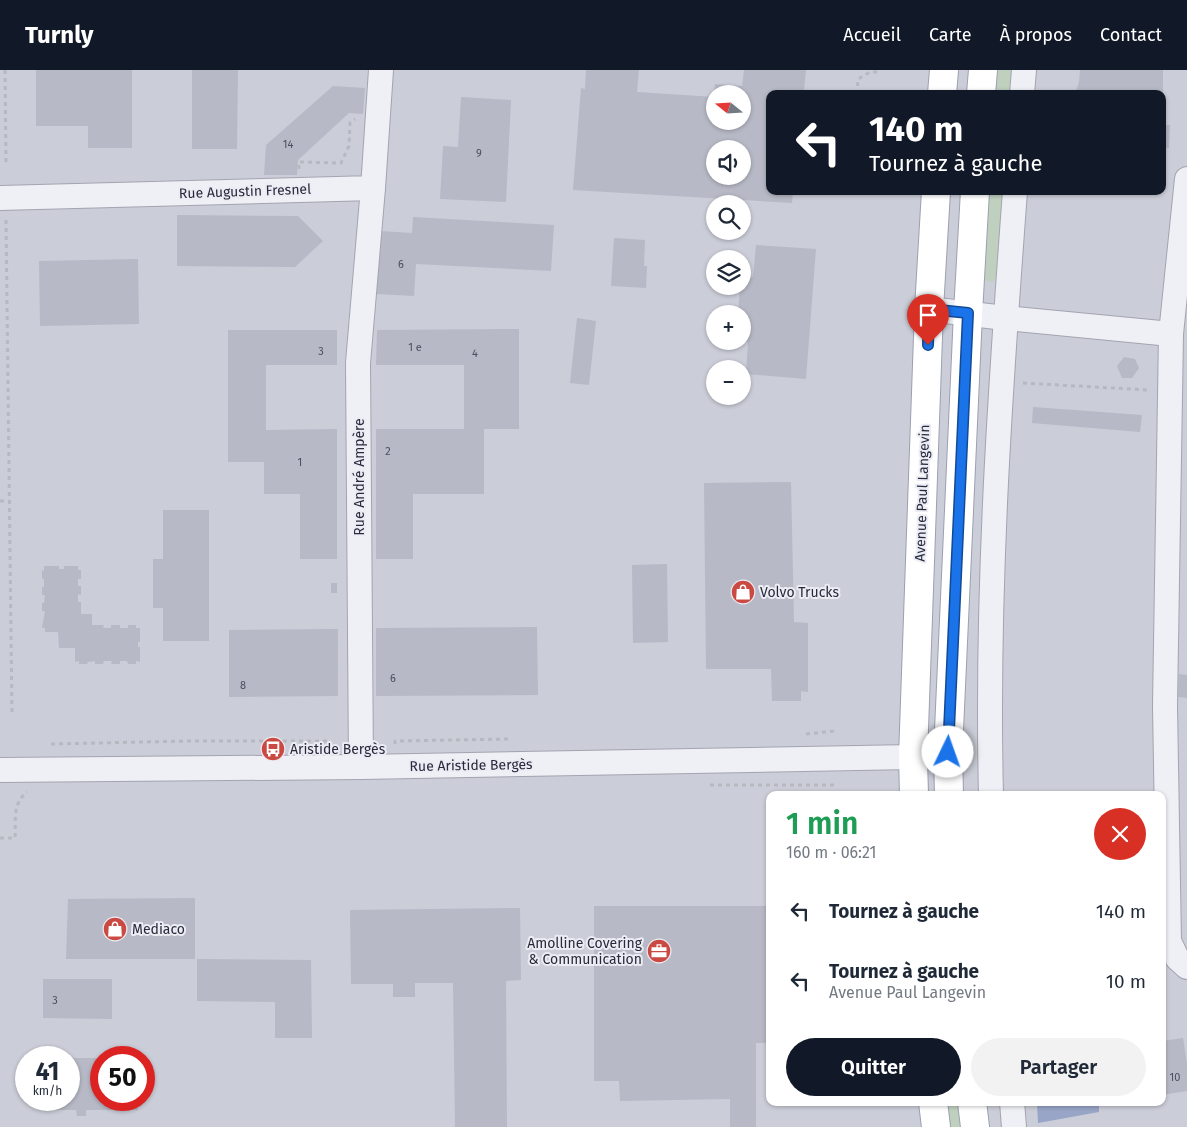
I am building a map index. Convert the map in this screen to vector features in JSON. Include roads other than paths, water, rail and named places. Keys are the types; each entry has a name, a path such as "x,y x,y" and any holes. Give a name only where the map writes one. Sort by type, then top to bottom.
{"main road":[{"path":"942,90 944,70"},
{"path":"981,90 983,70"},
{"name":"Avenue Paul Langevin","path":"914,791 913,757 929,309 936,195"},
{"path":"948,791 948,752 975,195"},
{"path":"933,1106 936,1127"},
{"path":"972,1106 975,1127"}],"street":[{"path":"373,188 381,70"},
{"path":"1022,90 1024,70"},
{"path":"1187,179 1172,334 1165,706 1169,942 1177,958 1187,967"},
{"name":"Rue Augustin Fresnel","path":"3,198 373,188"},
{"name":"Rue André Ampère","path":"361,767 358,364 373,188"},
{"path":"991,791 990,589 1005,318 1015,195"},
{"path":"929,309 1172,334"},
{"name":"Rue Aristide Bergès","path":"0,770 361,767 913,757 948,752"},
{"path":"1012,1106 1014,1127"}],"water":[{"path":"1037,1106 1099,1106 1099,1112 1038,1123"}],"place":[{"name":"Volvo Trucks","path":"743,592"},
{"name":"Aristide Bergès","path":"273,749"},
{"name":"Mediaco","path":"115,929"},
{"name":"Amolline Covering & Communication","path":"659,951"}]}
